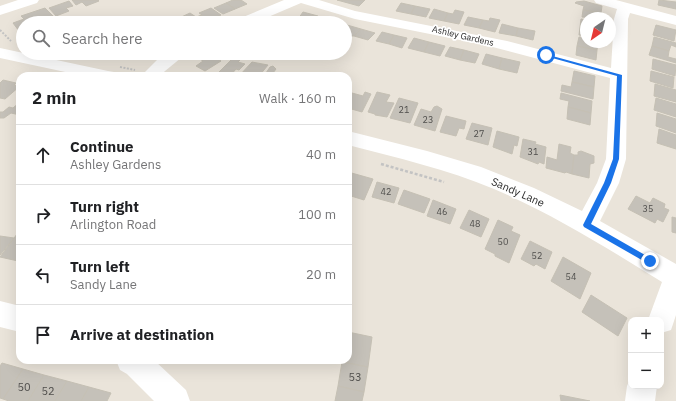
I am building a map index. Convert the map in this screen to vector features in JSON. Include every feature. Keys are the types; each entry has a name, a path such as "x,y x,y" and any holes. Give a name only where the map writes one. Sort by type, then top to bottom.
{"street":[{"path":"0,11 32,0"},
{"path":"258,16 296,0"},
{"name":"Ashley Gardens","path":"306,0 356,15 448,32 546,55 620,75"},
{"path":"601,0 676,20"},
{"path":"587,225 608,183 616,159 621,19 625,7"},
{"path":"0,53 16,56"},
{"path":"33,60 89,72"},
{"path":"154,72 168,60"},
{"name":"Sandy Lane","path":"352,139 474,173 527,195 587,225 676,277"},
{"path":"662,317 676,277"},
{"path":"0,314 16,318"},
{"path":"137,364 175,401"},
{"path":"640,401 642,389"}],"path":[{"path":"0,30 16,43"},
{"path":"379,164 448,183"}],"building":[{"path":"72,0 99,1 86,6 82,2 76,5"},
{"path":"233,0 241,0 247,4 235,9 226,3"},
{"path":"337,0 365,0 359,6"},
{"path":"659,0 676,2 676,9 658,5"},
{"path":"69,1 73,6 66,8 69,11 56,16 49,8"},
{"path":"584,1 602,6 601,12 583,10 584,6 575,3"},
{"path":"226,3 235,9 223,14 214,8"},
{"path":"401,3 415,6 411,14 396,11"},
{"path":"415,6 430,9 426,17 411,14"},
{"path":"45,8 53,16 21,16"},
{"path":"211,8 221,15 199,16 202,15 199,13"},
{"path":"434,9 448,13 444,21 429,18"},
{"path":"455,10 464,12 459,24 444,21 448,13 453,14"},
{"path":"583,10 595,12 583,12"},
{"path":"303,12 318,16 300,16"},
{"path":"190,13 194,16 184,16"},
{"path":"468,17 483,20 479,28 464,25"},
{"path":"490,18 500,20 495,32 479,28 483,20 489,21"},
{"path":"502,24 518,28 516,36 499,33"},
{"path":"656,25 676,30 674,41 653,35"},
{"path":"352,26 361,29 354,36 352,36"},
{"path":"518,28 535,31 533,40 516,36"},
{"path":"361,29 375,33 368,40 354,36"},
{"path":"382,32 394,35 389,44 376,41"},
{"path":"394,35 407,38 402,48 389,44"},
{"path":"579,37 580,37 580,47 577,46"},
{"path":"654,37 676,43 676,47 671,45 669,51 652,46"},
{"path":"414,38 429,42 424,52 408,48"},
{"path":"429,42 445,46 440,56 424,52"},
{"path":"577,46 580,48 597,50 596,60 576,55"},
{"path":"652,46 669,51 668,57 676,59 676,63 649,55"},
{"path":"450,47 464,50 460,60 445,56"},
{"path":"587,48 597,48 597,50"},
{"path":"464,50 479,54 475,63 460,60"},
{"path":"486,54 502,58 499,69 482,64"},
{"path":"502,58 520,62 517,73 499,69"},
{"path":"653,59 676,65 675,76 652,69"},
{"path":"202,60 221,61 205,71 196,66 203,61"},
{"path":"231,60 240,60 238,62 245,64 239,70 236,69 233,72 219,72"},
{"path":"252,62 268,65 262,72 243,72"},
{"path":"273,66 276,69 274,72 267,72 270,67"},
{"path":"574,71 595,76 594,87 572,82"},
{"path":"651,71 674,77 673,88 650,81"},
{"path":"3,80 16,83 14,85 16,85 16,89 5,99 0,98 0,83"},
{"path":"572,82 594,87 593,99 561,91 562,85 571,87"},
{"path":"655,84 676,90 676,102 654,96"},
{"path":"365,92 371,94 362,112 352,109 352,93 363,96"},
{"path":"377,92 390,95 386,102 394,103 387,117 368,112"},
{"path":"561,93 592,101 591,113 568,107 569,101 560,99"},
{"path":"399,98 418,103 410,123 390,118"},
{"path":"656,98 676,104 676,117 654,110"},
{"path":"16,105 16,114 11,113 4,118 0,118 0,112 3,112 9,107 13,108"},
{"path":"437,106 442,109 435,131 414,125 421,109 431,112 434,107"},
{"path":"568,107 591,113 590,125 567,119"},
{"path":"657,113 676,119 676,133 656,126"},
{"path":"446,116 466,121 464,129 459,128 456,136 440,132"},
{"path":"472,123 492,128 488,145 466,139"},
{"path":"659,129 676,135 676,149 657,143"},
{"path":"497,131 519,137 517,146 514,145 512,154 493,147"},
{"path":"523,139 536,142 535,144 546,147 544,164 539,162 538,164 520,157"},
{"path":"559,144 571,147 570,153 574,155 572,174 546,168 547,157 557,160"},
{"path":"581,151 594,156 594,163 590,164 589,178 572,174 574,155 578,155 578,152"},
{"path":"352,173 373,179 364,200 352,196"},
{"path":"377,182 399,188 394,203 372,197"},
{"path":"404,190 430,199 424,213 398,204"},
{"path":"636,196 650,203 653,198 665,204 664,208 669,210 663,222 657,219 655,223 628,209"},
{"path":"433,200 456,209 450,224 427,216"},
{"path":"469,210 489,219 481,237 460,228"},
{"path":"672,217 676,218 676,233 672,232"},
{"path":"498,220 513,227 511,231 520,235 509,263 485,249"},
{"path":"16,235 16,261 0,257"},
{"path":"0,236 14,238 0,255"},
{"path":"530,241 552,252 545,269 536,264 534,266 521,259"},
{"path":"563,257 591,273 580,299 551,281"},
{"path":"591,295 627,318 618,336 582,312"},
{"path":"352,333 372,337 368,367 352,364"},
{"path":"2,363 23,369 3,399 0,398 0,366"},
{"path":"342,364 352,364 368,367 364,392 338,386"},
{"path":"23,369 44,375 28,401 9,401 3,399"},
{"path":"44,375 67,381 55,401 28,401"},
{"path":"67,381 89,387 81,401 55,401"},
{"path":"338,386 364,392 362,401 335,401"},
{"path":"89,387 111,393 107,401 81,401"},
{"path":"560,395 590,401 561,401"}],"route":[{"path":"546,55 620,75 616,159 608,183 587,225 650,261"}]}
